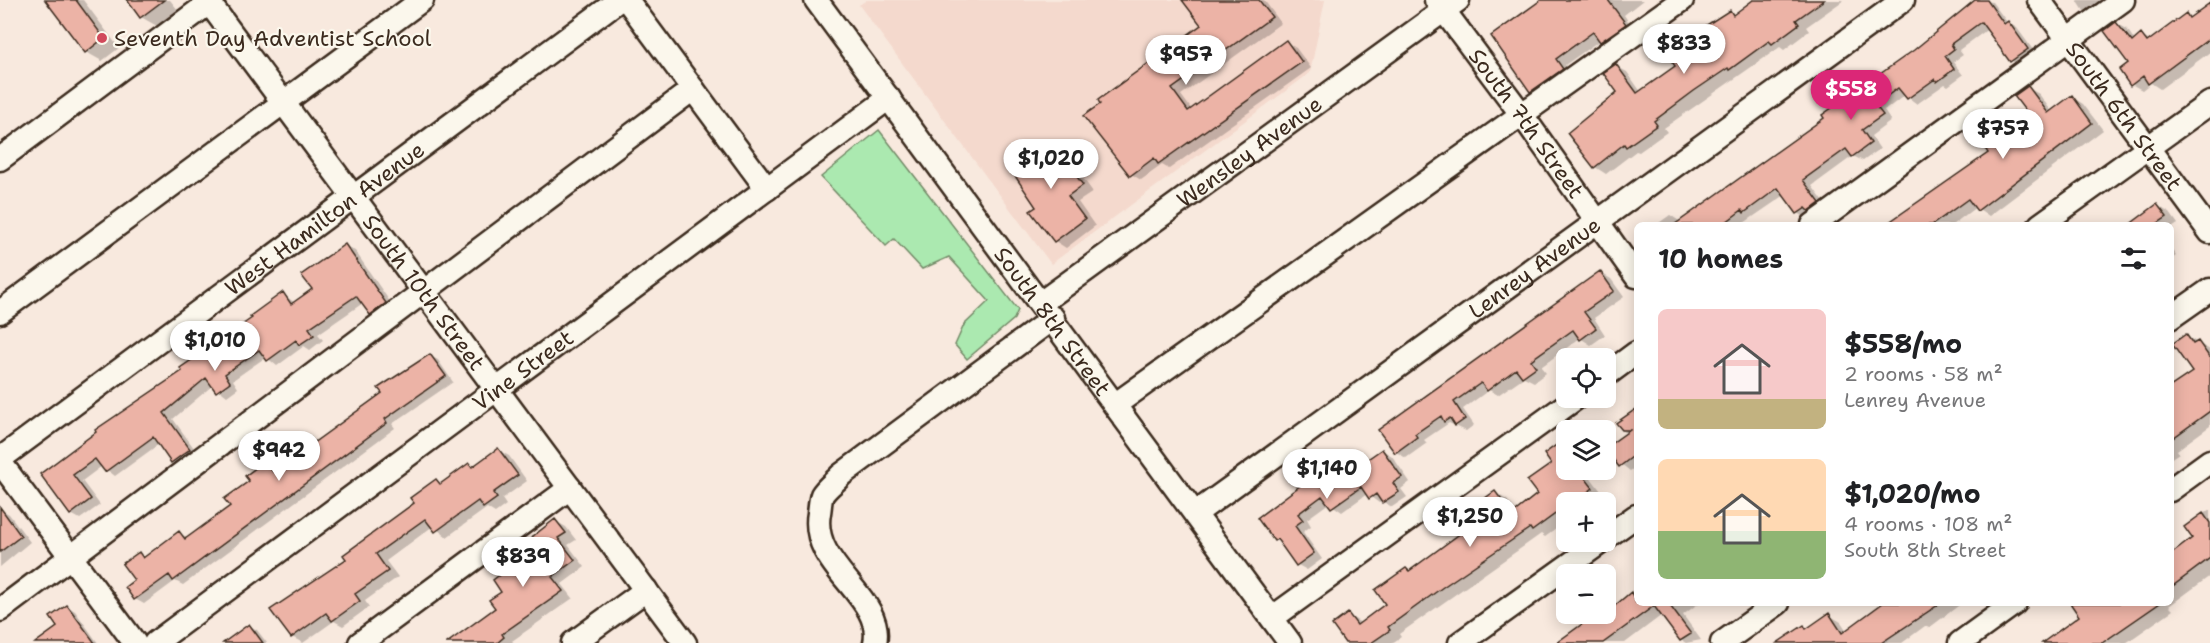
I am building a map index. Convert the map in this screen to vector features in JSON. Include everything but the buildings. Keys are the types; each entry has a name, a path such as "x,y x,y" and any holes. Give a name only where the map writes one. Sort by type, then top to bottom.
{"street":[{"path":"0,312 422,0"},
{"name":"West Hamilton Avenue","path":"0,460 619,0"},
{"path":"627,0 767,189"},
{"name":"South 8th Street","path":"816,0 1047,310 1290,643"},
{"path":"1116,404 1682,0"},
{"name":"Lenrey Avenue","path":"1196,513 1903,0"},
{"name":"South 6th Street","path":"2039,0 2210,232"},
{"path":"1817,222 2123,0"},
{"path":"0,159 210,1"},
{"name":"South 10th Street","path":"210,1 685,643"},
{"name":"South 7th Street","path":"1446,3 1634,273"},
{"name":"Wensley Avenue","path":"875,643 876,624 823,550 817,526 822,495 841,475 1047,310 1446,3"},
{"path":"0,610 693,89"},
{"name":"Vine Street","path":"154,643 889,98"},
{"path":"2044,222 2210,103"},
{"path":"2174,315 2210,290"},
{"path":"1616,368 1634,354"},
{"path":"1272,618 1562,408"},
{"path":"0,460 135,643"},
{"path":"2174,487 2210,461"},
{"path":"360,643 570,488"},
{"path":"1616,530 1634,517"},
{"path":"1460,643 1586,552"},
{"path":"573,643 646,590"},
{"path":"1722,643 1774,606"},
{"path":"1960,643 2011,606"}],"shaded area":[{"path":"867,0 1325,0 1310,73 1051,264 859,5"}],"green space":[{"path":"879,130 1018,310 1014,319 967,359 955,345 964,325 989,301 949,257 922,269 894,239 886,246 821,177"}],"place":[{"name":"Seventh Day Adventist School","path":"102,38"}]}
